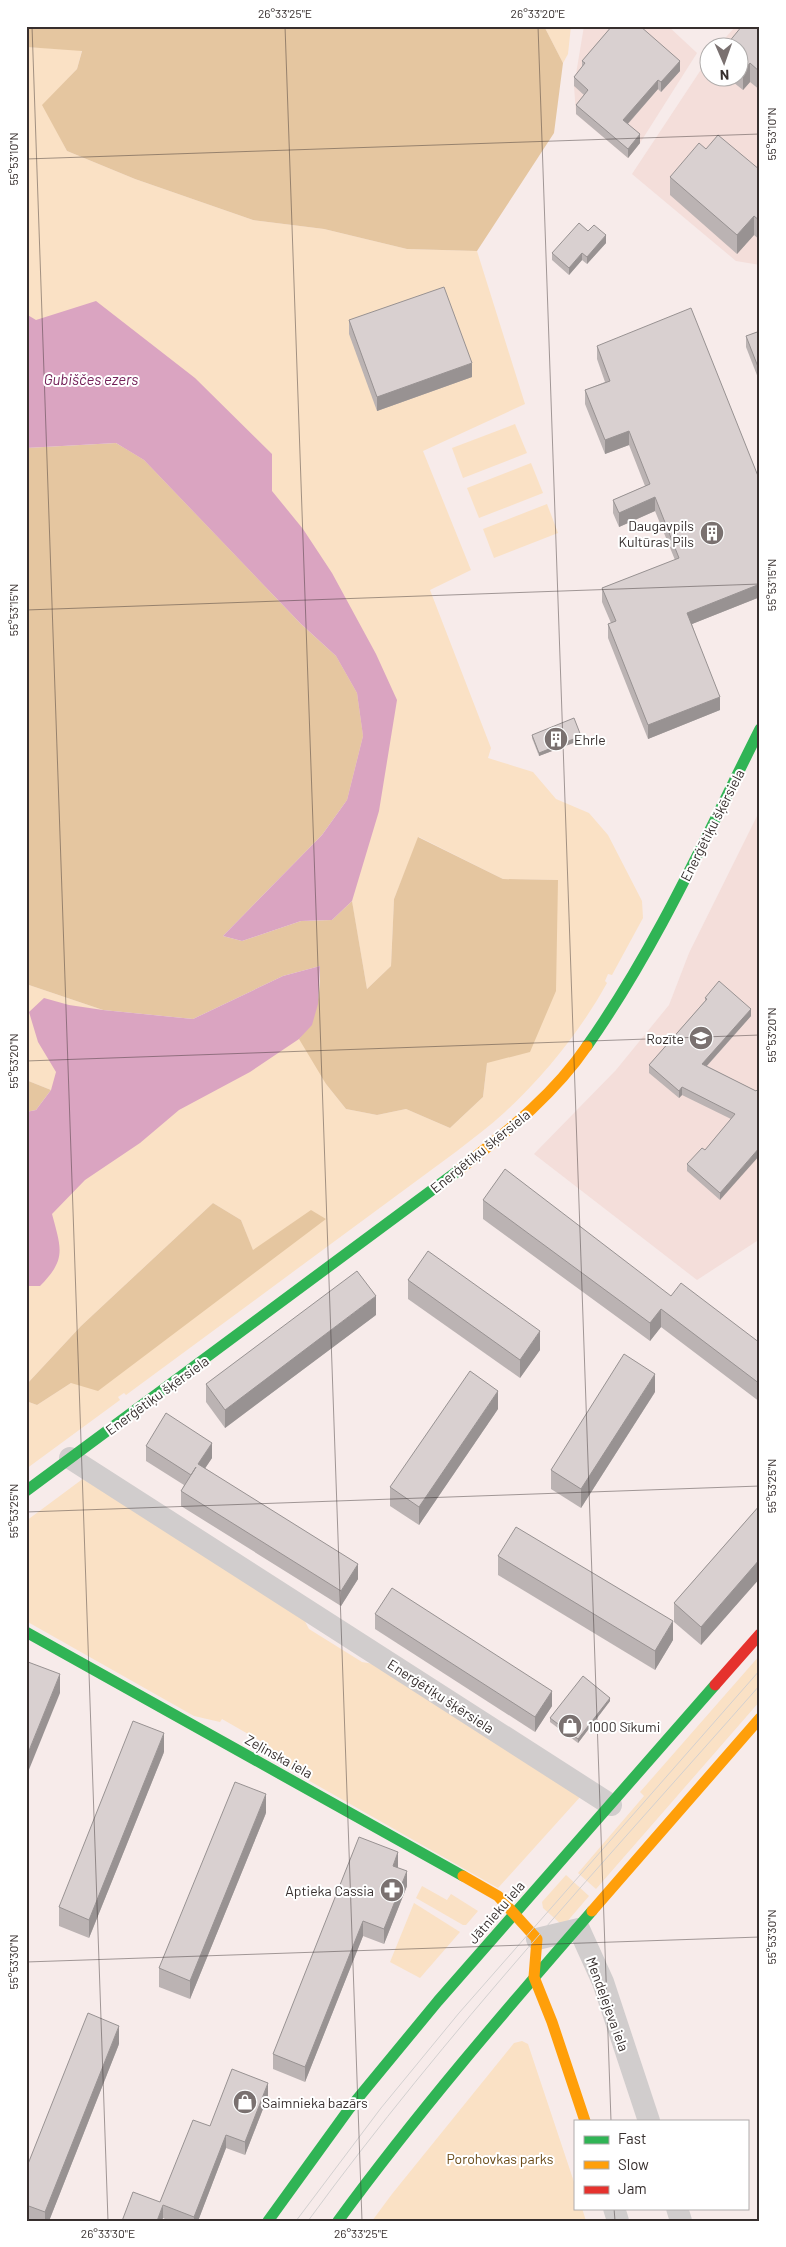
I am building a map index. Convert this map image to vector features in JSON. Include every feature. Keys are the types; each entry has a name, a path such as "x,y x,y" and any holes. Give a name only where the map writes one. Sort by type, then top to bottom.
{"street":[{"name":"Enerģētiķu šķērsiela","path":"26,1491 441,1184 517,1124 574,1065 616,1004 659,929 760,729"},
{"name":"Enerģētiķu šķērsiela","path":"70,1458 611,1805"},
{"name":"Zeļinska iela","path":"26,1632 498,1896 514,1913"},
{"name":"Jātnieku iela","path":"268,2221 349,2109 514,1913 760,1634"},
{"path":"338,2221 392,2146 534,1977 579,1929 760,1718"},
{"path":"514,1913 537,1939 534,1977 552,2022 585,2120"},
{"path":"537,1939 579,1929"},
{"name":"Mendeļejeva iela","path":"579,1929 604,1982 649,2120"}],"shaded area":[{"path":"26,26 544,26 563,63 554,133 477,251 407,249 324,229 253,220 135,179 67,151 42,105 77,69 82,51 26,47"},
{"path":"584,26 668,26 697,53 640,143 628,158 576,114 574,86"},
{"path":"736,26 760,26 760,265 736,261 632,174 698,74 698,88 748,88 748,38 725,38"},
{"path":"116,443 144,460 301,624 336,656 357,693 363,736 347,800 322,835 223,936 242,941 301,921 332,920 352,901 367,989 391,966 394,899 418,837 503,879 558,880 556,991 530,1052 487,1063 483,1097 450,1128 406,1109 377,1115 346,1109 326,1084 299,1039 311,1022 317,1005 320,987 320,966 283,976 193,1019 103,1010 26,984 26,448"},
{"name":"Rozīte","path":"760,810 760,1239 697,1280 534,1154 616,1070 669,1005 689,953"},
{"path":"26,1080 51,1090 36,1110 26,1112"},
{"path":"213,1203 241,1220 253,1250 311,1210 326,1219 98,1391 71,1383 37,1405 26,1401 26,1385 81,1326"}],"green space":[{"path":"544,26 571,26 568,54 563,63"},
{"path":"26,47 82,50 77,69 43,105 67,151 135,179 253,220 324,229 407,249 477,251 525,404 423,451 471,570 430,590 491,748 488,758 533,772 556,799 589,813 608,835 642,901 643,918 612,975 608,974 605,981 607,983 597,1001 574,1035 534,1083 499,1117 457,1151 126,1395 124,1393 118,1397 120,1400 26,1469 26,1401 37,1405 71,1383 311,1210 253,1251 241,1220 213,1203 81,1326 26,1385 26,1173 285,984 326,1084 346,1109 377,1115 406,1109 450,1128 483,1097 487,1063 558,880 503,879 419,837 394,899 391,966 367,989 352,902 336,656 26,353"},
{"path":"515,424 527,453 463,478 452,448"},
{"path":"531,463 543,493 479,518 467,488"},
{"path":"547,504 558,533 494,558 483,529"},
{"path":"26,984 103,1010 51,1090 26,1080"},
{"path":"88,1475 299,1610 309,1629 362,1662 379,1665 581,1796 498,1888 292,1771 270,1750 271,1747 222,1719 220,1722 194,1716 26,1621 26,1521"},
{"path":"760,1655 760,1701 596,1889 578,1873 644,1796 640,1792"},
{"path":"566,1875 589,1896 565,1924 561,1924 543,1908 542,1902"},
{"path":"422,1886 447,1900 451,1894 478,1911 466,1925 463,1925 416,1898"},
{"path":"414,1903 460,1932 420,1978 390,1962"},
{"name":"Porohovkas parks","path":"522,2041 528,2044 574,2182 574,2210 583,2210 586,2221 372,2221 392,2194 514,2043"}],"water":[{"name":"Gubiščes ezers","path":"96,301 195,378 272,454 272,491 303,529 332,573 376,654 397,700 379,811 352,901 332,920 301,921 242,941 223,936 322,835 347,800 363,736 357,693 336,656 301,624 144,460 116,443 26,448 26,314 36,320"},
{"path":"320,966 318,1004 312,1025 299,1039 250,1072 179,1110 140,1143 85,1180 52,1214 59,1245 58,1260 55,1268 40,1286 26,1286 26,1112 36,1110 51,1090 56,1072 38,1042 29,1012 44,998 69,1005 103,1010 193,1019 283,976"}],"building":[{"path":"612,26 640,26 680,61 661,82 658,80 623,120 640,134 628,149 576,105 588,90 574,77 585,63 582,61"},
{"path":"742,26 754,26 760,31 760,72 750,63 748,65 748,38 732,38"},
{"path":"718,135 760,170 760,221 754,216 737,235 670,177 699,143 706,149"},
{"path":"579,223 588,231 594,225 606,235 587,257 582,253 569,268 552,253"},
{"path":"444,287 472,363 377,397 349,320"},
{"name":"Daugavpils Kultūras Pils","path":"691,308 760,481 760,584 687,613 720,697 648,725 608,624 616,621 602,588 679,558 655,497 619,513 613,500 650,484 629,431 605,440 585,390 610,381 597,346"},
{"path":"760,331 760,372 746,336"},
{"name":"Ehrle","path":"574,718 581,736 539,753 532,735"},
{"path":"719,981 751,1009 702,1064 756,1091 760,1087 760,1147 720,1193 687,1164 702,1148 705,1150 735,1114 682,1087 679,1091 649,1065 707,999 705,998"},
{"path":"505,1169 671,1296 681,1283 760,1343 760,1384 661,1309 650,1323 483,1200"},
{"path":"428,1251 540,1331 520,1360 408,1280"},
{"path":"357,1271 376,1296 225,1410 206,1384"},
{"path":"624,1354 655,1374 581,1489 551,1470"},
{"path":"470,1371 498,1391 419,1507 390,1487"},
{"path":"166,1413 212,1443 198,1464 358,1564 341,1591 181,1491 191,1475 146,1446"},
{"path":"760,1505 760,1559 701,1627 674,1603"},
{"path":"516,1527 673,1621 655,1651 498,1556"},
{"path":"392,1588 552,1691 535,1717 375,1614"},
{"path":"28,1662 60,1674 26,1758 26,1667"},
{"path":"583,1676 610,1698 578,1739 550,1718"},
{"path":"133,1721 164,1733 89,1920 59,1907"},
{"path":"235,1782 266,1794 190,1981 159,1968"},
{"path":"359,1837 398,1852 393,1866 407,1871 384,1929 363,1921 305,2067 273,2054"},
{"path":"88,2013 119,2026 45,2212 26,2205 26,2169"},
{"path":"232,2069 268,2083 245,2142 226,2135 194,2217 163,2205 157,2221 122,2221 133,2192 160,2202 193,2120 210,2126"}],"tram line":[{"path":"296,2221 381,2108 459,2013 760,1670"},
{"path":"308,2221 415,2082 471,2014 760,1685"}],"traffic: fast":[{"path":"587,1046 612,1009 658,931 760,729"},
{"path":"26,1491 459,1170"},
{"path":"26,1632 463,1876"},
{"path":"268,2221 349,2109 438,2001 715,1685"},
{"path":"338,2221 430,2102 592,1911"}],"traffic: slow":[{"path":"459,1170 511,1128 544,1097 574,1064 587,1046"},
{"path":"592,1911 760,1718"},
{"path":"463,1876 498,1896 537,1939 534,1977 552,2022 585,2120"}],"traffic: jam":[{"path":"715,1685 760,1634"}],"place":[{"name":"Daugavpils Kultūras Pils","path":"712,533"},
{"name":"Ehrle","path":"556,739"},
{"name":"Rozīte","path":"701,1038"},
{"name":"1000 Sīkumi","path":"570,1726"},
{"name":"Aptieka Cassia","path":"392,1890"},
{"name":"Saimnieka bazārs","path":"245,2102"}]}
